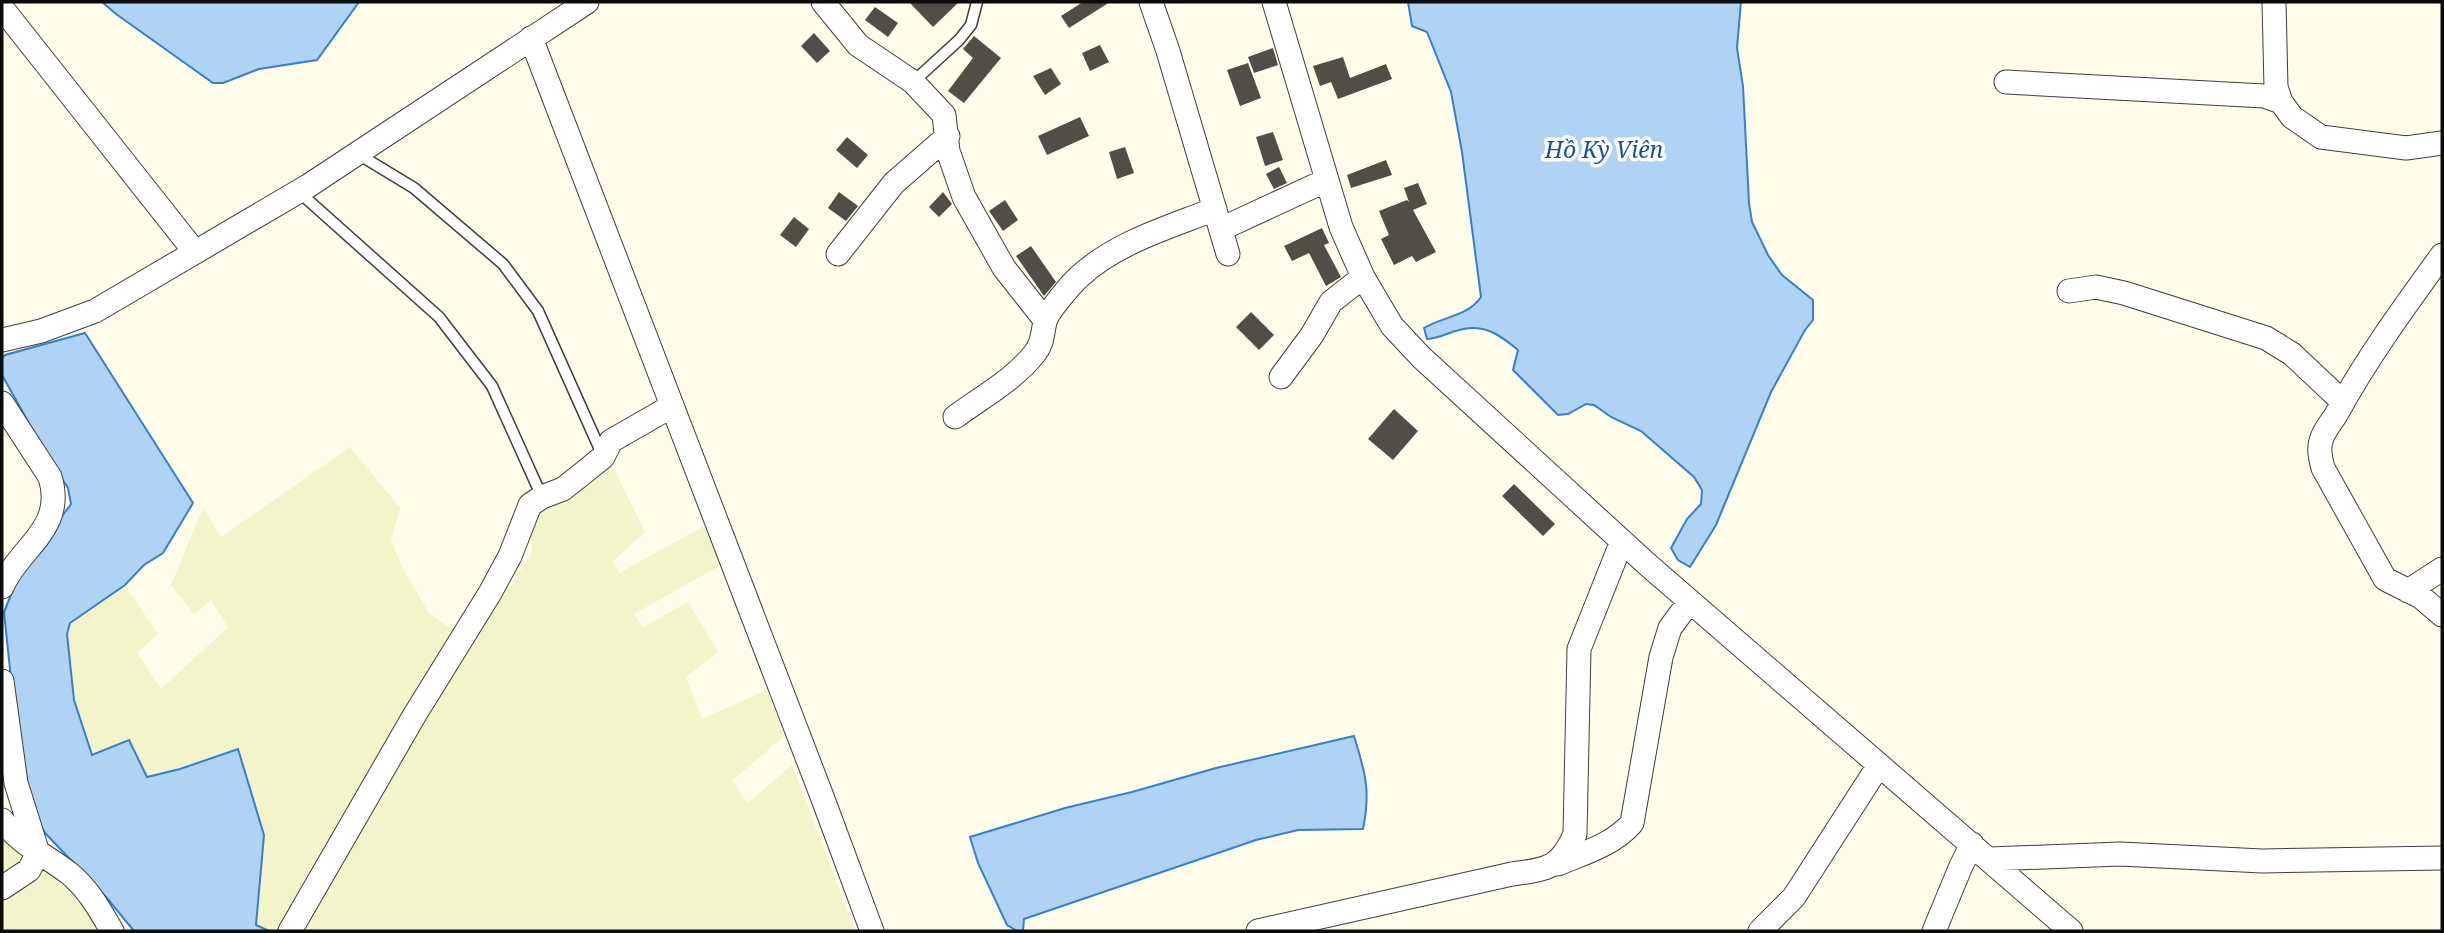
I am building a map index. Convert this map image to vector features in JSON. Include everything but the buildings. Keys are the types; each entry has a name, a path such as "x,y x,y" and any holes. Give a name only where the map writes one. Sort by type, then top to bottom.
{"street":[{"path":"2,340 41,331 95,311 299,192 587,2"},
{"path":"823,2 858,45 913,82 944,115 948,151 964,197 1003,268 1045,320"},
{"path":"1150,2 1168,51 1228,254"},
{"path":"1274,2 1341,227 1363,277 1392,326 1421,357 1622,541 2071,931"},
{"path":"2274,2 2276,87 2281,102 2292,117 2321,137 2406,148 2442,143"},
{"path":"2,8 195,253"},
{"path":"531,38 872,931"},
{"path":"2006,82 2264,96 2281,102"},
{"path":"838,254 894,183 948,136"},
{"path":"956,417 1020,368 1035,353 1041,344 1045,320 1078,278 1097,261 1139,240 1218,219 1327,180"},
{"path":"2442,255 2397,318 2320,442 2323,468 2385,579 2421,597 2442,615"},
{"path":"1281,377 1312,335 1331,302 1363,277"},
{"path":"2069,291 2096,287 2124,293 2266,338 2292,354 2343,401"},
{"path":"2,403 50,477 54,490 52,512 38,540 6,578 2,587"},
{"path":"290,931 414,716 490,593 510,556 530,505 563,489 603,457 611,440 672,406"},
{"path":"1555,865 1575,834 1579,649 1622,541"},
{"path":"2408,591 2442,569"},
{"path":"1258,931 1512,874 1545,870 1612,841 1622,834 1632,823 1661,657 1670,628 1690,601"},
{"path":"2,681 16,783 38,853 29,870 2,888"},
{"path":"1760,931 1794,897 1879,765"},
{"path":"2,820 12,834 71,875 89,892 112,931"},
{"path":"1934,931 1972,844"},
{"path":"1990,859 2120,854 2262,861 2442,858"}],"lane":[{"path":"913,82 959,40 971,24 977,2"},
{"path":"358,154 414,188 503,264 538,311 603,457"},
{"path":"299,192 439,317 492,386 542,497"}],"green space":[{"path":"350,447 400,508 391,541 404,571 429,613 471,644 532,553 530,518 609,459 645,532 613,561 619,573 708,524 723,564 634,614 643,627 688,602 718,652 686,677 702,719 767,690 784,736 732,781 748,803 792,765 855,931 269,931 256,926 259,881 238,750 147,777 92,756 74,700 67,634 70,623 125,585 158,634 137,653 161,689 228,627 211,600 194,615 171,585 203,508 221,537"},
{"path":"2,832 63,876 104,931 2,931"}],"water":[{"path":"102,2 359,2 317,60 259,69 223,83 213,83"},
{"name":"Hồ Kỳ Viên","path":"1408,2 1741,2 1737,48 1743,86 1752,222 1768,255 1782,275 1813,300 1813,320 1771,392 1716,525 1690,567 1678,560 1671,548 1687,519 1701,504 1702,490 1694,477 1641,431 1611,417 1594,405 1586,404 1568,414 1558,415 1513,370 1518,350 1491,332 1468,328 1427,339 1424,328 1469,309 1481,297 1462,152 1451,92 1427,32 1412,26"},
{"path":"85,333 193,503 163,553 144,565 125,585 70,623 67,634 74,700 92,755 129,740 147,777 238,749 264,835 256,925 269,931 134,931 37,821 18,746 4,612 19,575 71,504 68,488 2,375 2,358"},
{"path":"1354,736 1366,781 1367,803 1363,829 1298,830 1256,840 1024,919 1023,931 1017,931 1007,925 978,863 970,837 1065,808 1216,768"}]}
